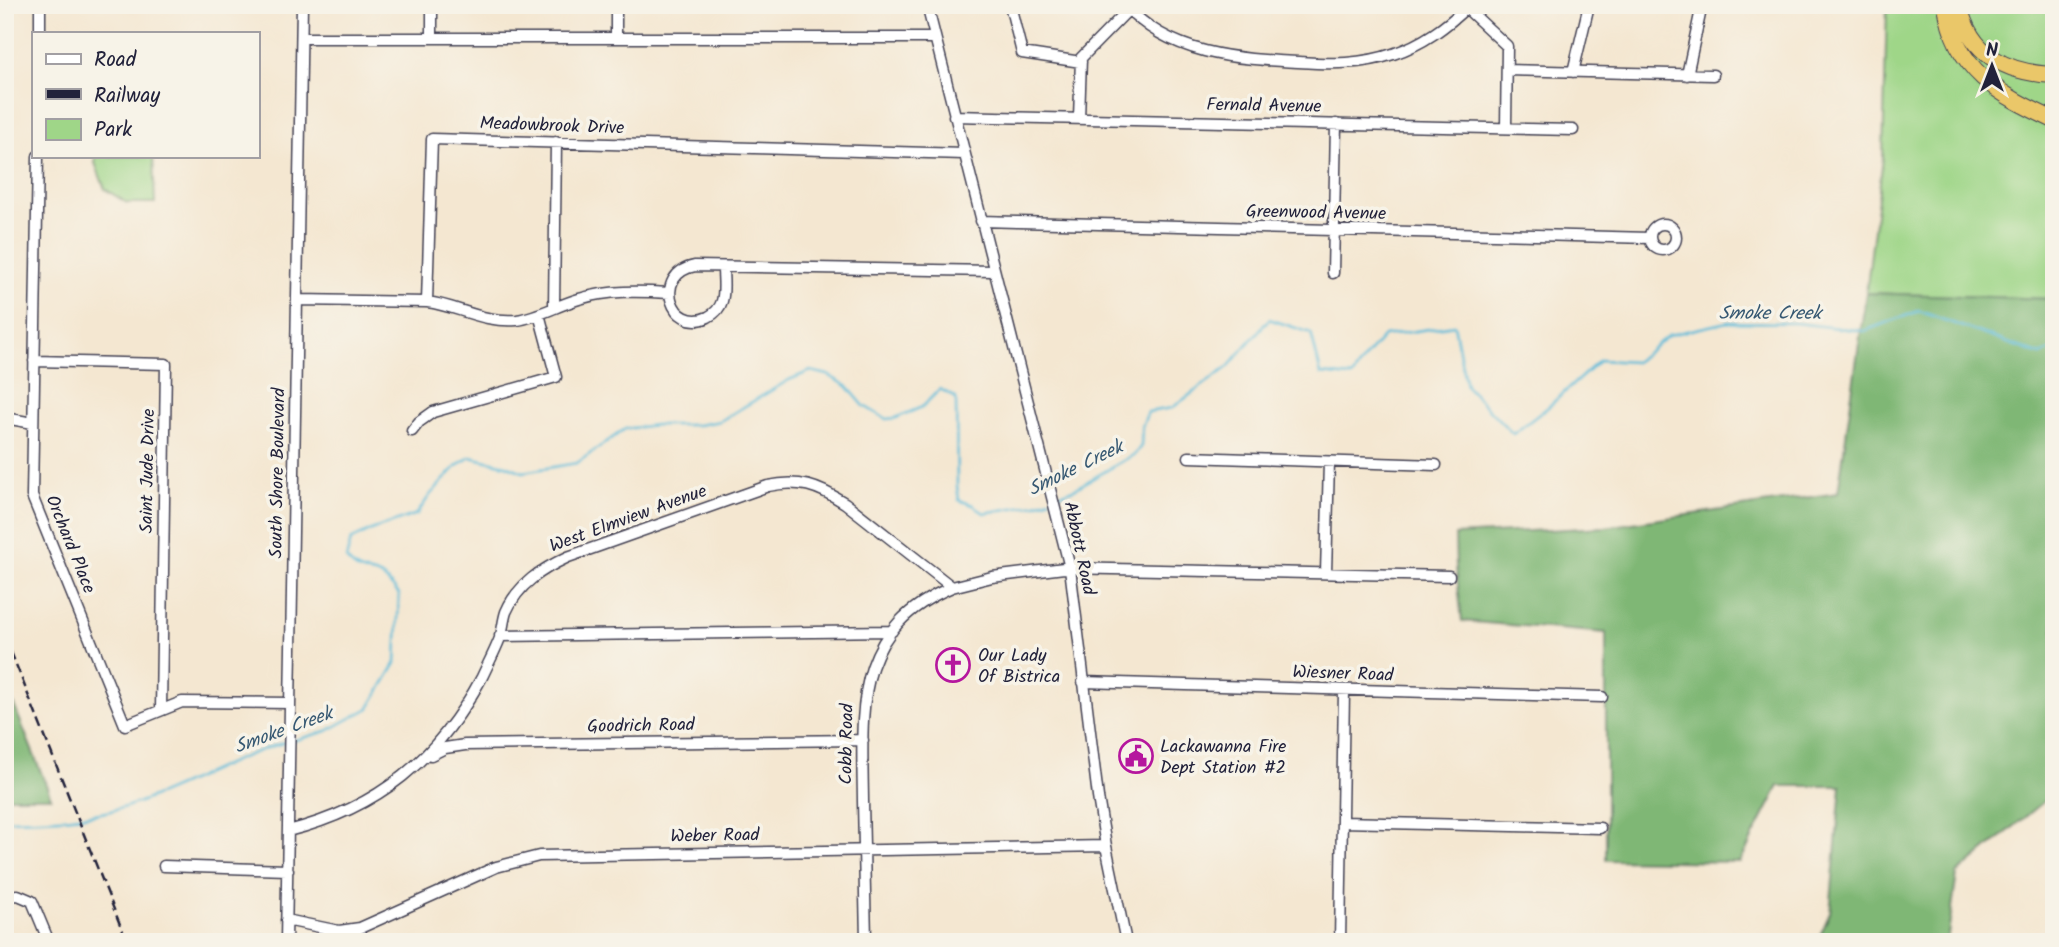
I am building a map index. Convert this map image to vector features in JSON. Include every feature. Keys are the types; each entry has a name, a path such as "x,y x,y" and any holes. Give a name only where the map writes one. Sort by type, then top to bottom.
{"highway":[{"path":"1946,5 1951,27 1962,53 1979,76 2007,97 2054,120"},
{"path":"1959,5 1961,17 1968,30 1979,47 1993,58 2008,67 2029,74 2054,75"}],"street":[{"path":"40,5 40,32"},
{"name":"South Shore Boulevard","path":"286,942 302,5"},
{"path":"432,5 432,38"},
{"path":"616,5 616,38"},
{"name":"Abbott Road","path":"927,5 1070,568 1106,846 1126,942"},
{"path":"1010,5 1023,53 1081,62"},
{"path":"1573,72 1589,5"},
{"path":"1687,75 1702,5"},
{"path":"1079,119 1081,58 1129,7 1151,27 1168,37 1217,55 1255,60 1344,64 1371,60 1413,46 1449,24 1466,6 1507,46 1506,127"},
{"path":"302,38 935,38"},
{"path":"1507,70 1713,75"},
{"name":"Fernald Avenue","path":"954,116 1573,130"},
{"path":"1332,273 1336,124"},
{"name":"Meadowbrook Drive","path":"427,302 432,139 964,155"},
{"path":"554,308 556,142"},
{"name":"Orchard Place","path":"38,158 32,496 124,725 182,702 290,703"},
{"name":"Greenwood Avenue","path":"981,221 1650,237"},
{"path":"723,268 722,301 714,314 705,319 691,320 672,305 672,281 689,267 994,271"},
{"path":"297,300 427,302 491,319 518,320 577,300 617,291 670,293"},
{"path":"412,431 433,412 556,377 539,314"},
{"name":"Saint Jude Drive","path":"34,361 166,364 161,710"},
{"path":"5,418 33,423"},
{"path":"1189,457 1436,465"},
{"path":"1326,573 1329,462"},
{"name":"West Elmview Avenue","path":"288,831 326,820 353,808 394,783 422,760 437,745 463,709 482,676 500,636 511,601 529,580 549,565 580,552 773,485 805,484 827,491 845,503 952,587"},
{"path":"952,587 992,577 1070,568 1449,576"},
{"name":"Cobb Road","path":"866,940 863,704 866,687 877,654 892,631 923,602 952,587"},
{"path":"500,636 892,631"},
{"name":"Wiesner Road","path":"1083,682 1602,697"},
{"path":"1340,942 1344,691"},
{"name":"Goodrich Road","path":"422,760 445,748 465,745 863,740"},
{"path":"1342,822 1600,828"},
{"name":"Weber Road","path":"339,931 360,928 496,867 540,856 1106,846"},
{"path":"164,866 288,870"},
{"path":"5,896 25,896 32,901 49,942"},
{"path":"286,920 339,931 366,942"}],"green space":[{"path":"1887,5 2054,5 2054,299 1866,293 1883,158"},
{"path":"96,158 153,158 155,203 127,203 105,189 95,163"},
{"path":"1866,293 2054,299 2054,793 1957,874 1947,942 1817,942 1830,913 1841,786 1779,786 1740,862 1606,860 1606,633 1462,621 1455,535 1605,527 1838,493"},
{"path":"5,683 51,797 5,797"}],"waterway":[{"name":"Smoke Creek","path":"1056,496 1076,488 1135,454 1141,446 1142,426 1148,412 1172,408 1228,367 1269,319 1311,333 1321,374 1352,377 1384,336 1454,325 1466,386 1513,434 1547,408 1600,360 1635,362 1669,335 1727,322 1796,323 1864,331 1919,311 2041,355 2054,348"},
{"name":"Smoke Creek","path":"292,741 327,731 369,708 396,663 399,594 382,577 360,570 346,559 351,540 417,514 430,495 457,466 470,457 506,465 523,472 577,463 625,429 655,425 698,425 720,421 789,380 811,371 828,375 847,386 864,406 886,419 896,418 922,407 940,389 956,398 959,500 984,513 1050,499"},
{"name":"Smoke Creek","path":"5,820 49,819 108,812 143,801 244,757 286,742"}],"railway":[{"path":"5,637 127,942"}],"place":[{"name":"Our Lady Of Bistrica","path":"953,665"},
{"name":"Lackawanna Fire Dept Station #2","path":"1136,756"}]}
